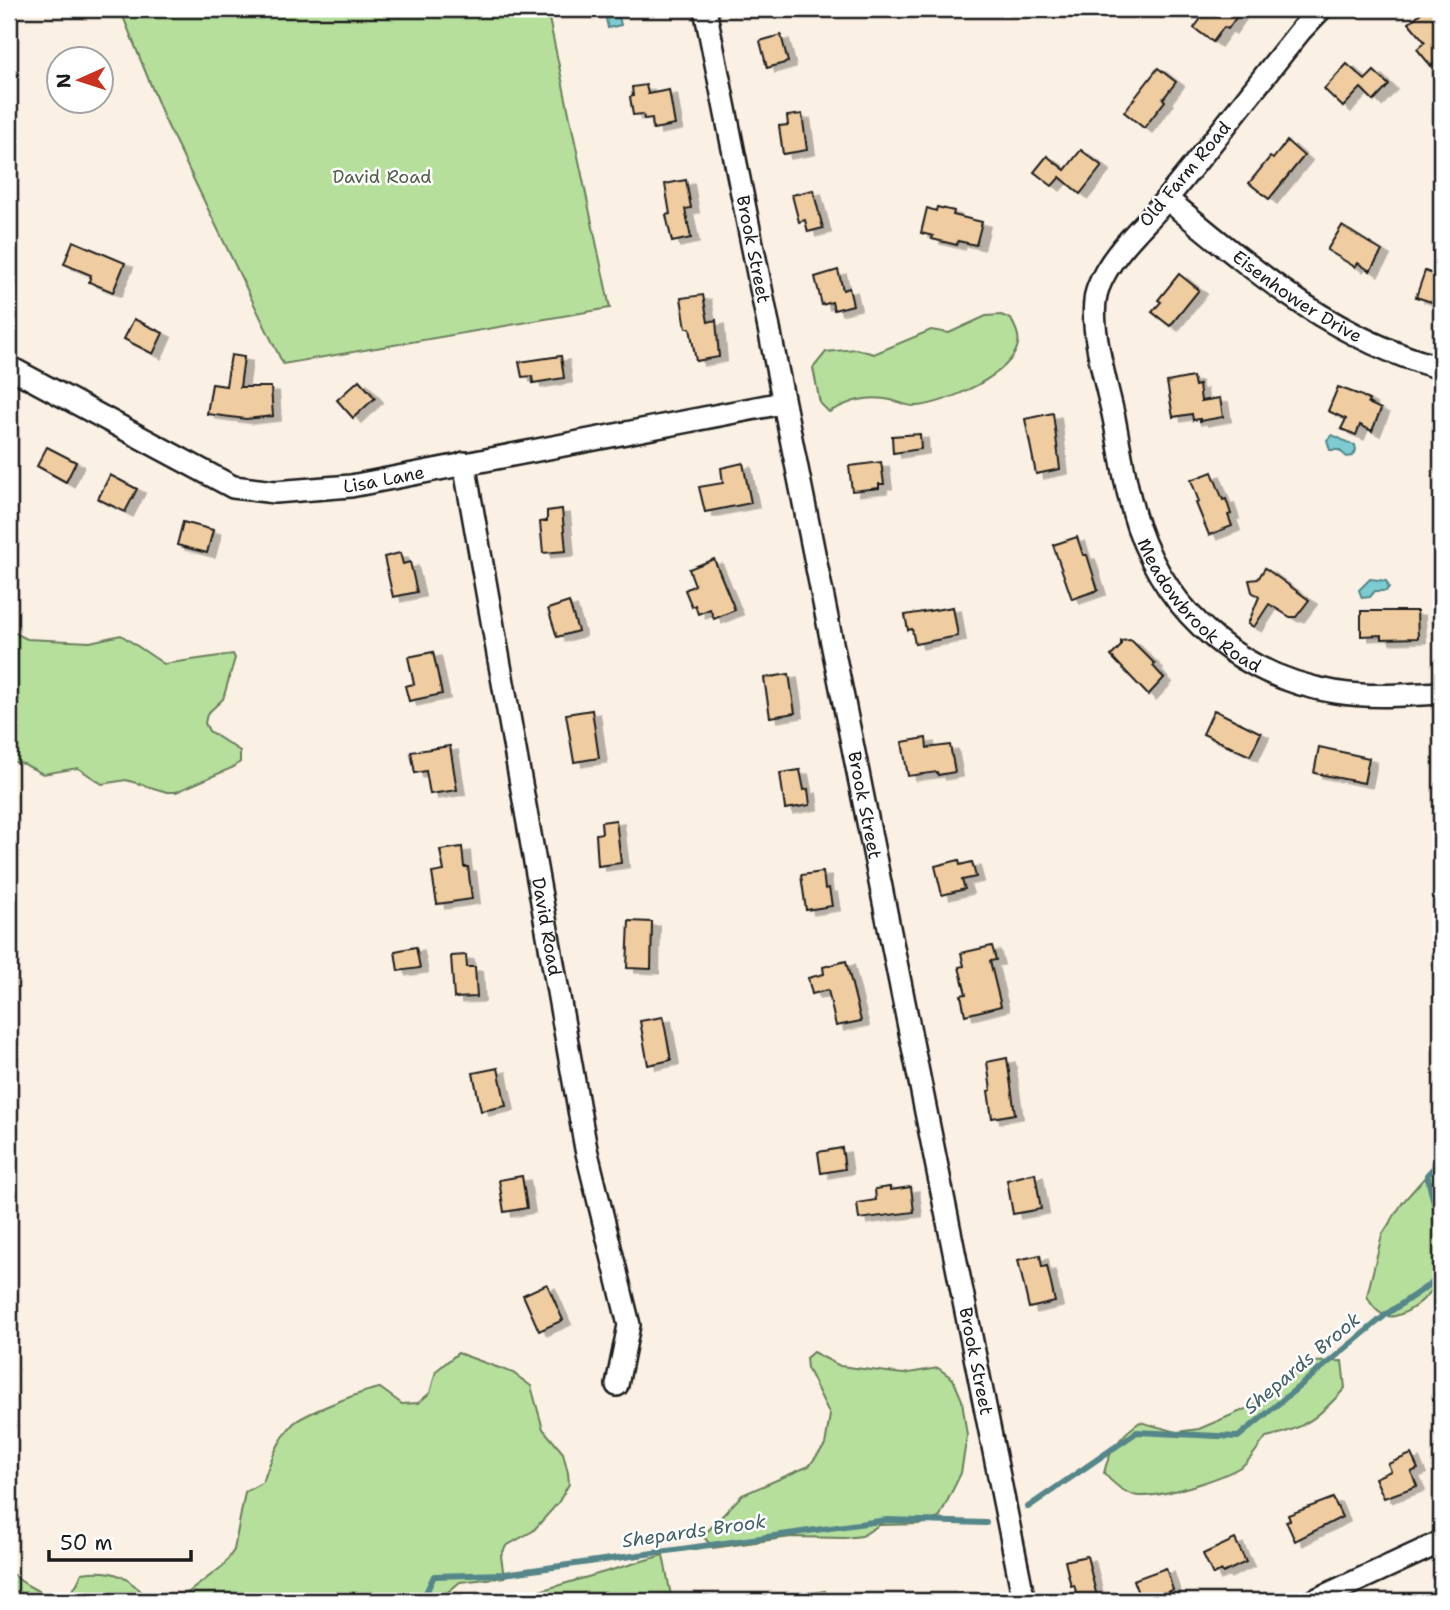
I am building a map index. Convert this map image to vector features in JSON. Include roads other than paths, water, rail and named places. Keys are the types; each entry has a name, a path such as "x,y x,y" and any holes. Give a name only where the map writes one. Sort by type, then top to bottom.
{"street":[{"name":"Brook Street","path":"705,9 1024,1601"},
{"name":"Old Farm Road","path":"1102,358 1094,304 1103,276 1121,249 1167,199 1301,30 1321,9"},
{"name":"Eisenhower Drive","path":"1167,199 1319,316 1382,348 1441,368"},
{"name":"Meadowbrook Road","path":"1102,358 1138,527 1151,556 1173,593 1203,628 1228,650 1257,668 1303,684 1335,692 1368,695 1441,693"},
{"name":"Lisa Lane","path":"9,367 233,487 275,492 351,486 782,403"},
{"name":"David Road","path":"464,463 586,1149 629,1325 617,1385"},
{"path":"1313,1601 1441,1542"}],"water":[{"path":"604,9 617,9 621,25 608,28"},
{"path":"1332,435 1355,445 1353,456 1347,457 1339,450 1330,450 1327,440"},
{"path":"1370,579 1386,581 1389,587 1386,591 1375,591 1370,597 1362,598 1359,590"}],"waterway":[{"name":"Shepards Brook","path":"1441,1160 1427,1175 1441,1230"},
{"name":"Shepards Brook","path":"1028,1507 1137,1432 1238,1437 1388,1313 1441,1277"},
{"name":"Shepards Brook","path":"422,1601 434,1576 504,1574 887,1520 986,1523"}]}
